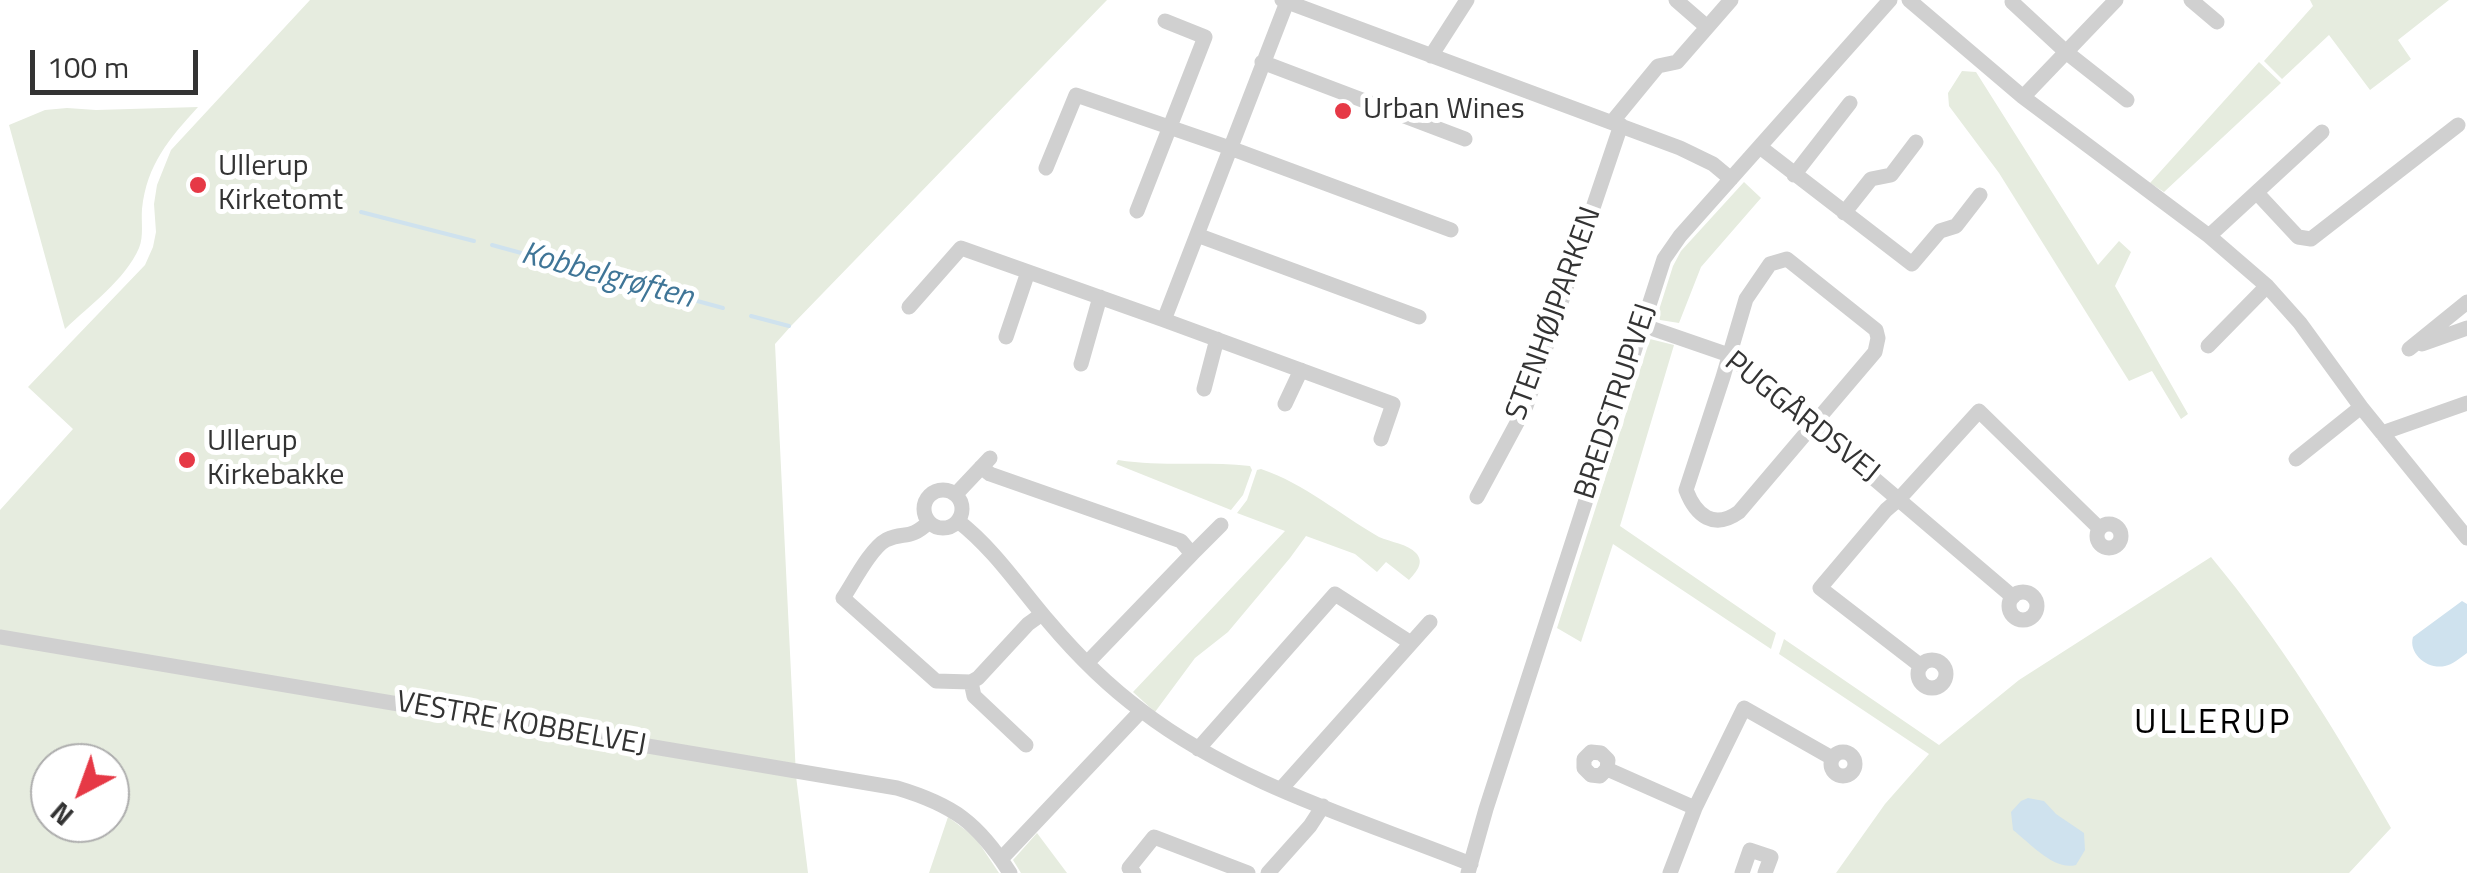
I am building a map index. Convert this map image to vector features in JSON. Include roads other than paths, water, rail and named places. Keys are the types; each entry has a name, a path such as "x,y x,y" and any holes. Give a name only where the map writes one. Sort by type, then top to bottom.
{"street":[{"path":"1431,56 1467,0"},
{"path":"1676,0 1707,27"},
{"path":"1617,124 1658,66 1676,62 1731,0"},
{"name":"BREDSTRUPVEJ","path":"1469,868 1660,269 1671,247 1890,0"},
{"path":"1909,0 2023,97 2209,236 2267,286 2467,538"},
{"path":"2023,97 2116,0"},
{"path":"2191,0 2217,22"},
{"path":"1164,320 1284,1 1617,124 1702,158 1730,178"},
{"path":"2012,2 2066,52 2127,100"},
{"path":"1137,210 1205,37 1166,21"},
{"path":"1262,62 1465,139"},
{"path":"1046,168 1076,95 1451,230"},
{"path":"1794,175 1850,102"},
{"name":"STENHØJPARKEN","path":"1477,497 1526,406 1617,124"},
{"path":"2256,193 2298,237 2311,239 2458,124"},
{"path":"2209,236 2322,132"},
{"path":"1844,213 1871,179 1891,175 1916,142"},
{"path":"1760,147 1912,264 1940,231 1956,226 1980,194"},
{"path":"1196,235 1419,317"},
{"path":"909,308 961,248 1393,404 1380,439"},
{"path":"1787,259 1876,330 1878,338 1875,352 1739,512 1718,522 1690,502 1686,490 1729,355 1752,286 1770,264 1787,259"},
{"path":"1006,337 1028,272"},
{"path":"2208,346 2267,286"},
{"path":"1081,364 1100,297"},
{"path":"2467,302 2409,349 2467,328"},
{"name":"PUGGÅRDSVEJ","path":"1642,325 1729,355 2013,597"},
{"path":"1204,390 1217,339"},
{"path":"1284,404 1300,370"},
{"path":"2296,459 2361,406"},
{"path":"2382,432 2465,407"},
{"name":"PUGGÅRDSVEJ","path":"1921,666 1820,588 1886,510 1979,412 2100,528"},
{"path":"956,494 985,463 990,474 1182,541 1192,554"},
{"path":"940,489 956,494 962,508 958,521 940,528 929,522 923,509 928,496 940,489"},
{"path":"958,521 990,549 1086,663 1141,711 1230,767 1469,868"},
{"path":"929,522 918,532 889,538 878,545 844,598 936,680 970,682 978,678 1042,614"},
{"path":"1086,663 1221,525"},
{"path":"1198,749 1335,594 1411,643"},
{"path":"1281,790 1430,622"},
{"name":"VESTRE KOBBELVEJ","path":"0,637 898,788 933,798 957,812 978,830 1005,866"},
{"path":"970,682 974,696 1026,746"},
{"path":"1690,873 1671,870 1695,808 1744,708 1832,758"},
{"path":"1005,866 1141,711"},
{"path":"1607,769 1695,808"},
{"path":"1268,873 1324,806"},
{"path":"1134,873 1128,868 1154,838 1248,873"},
{"path":"1742,873 1750,850 1770,856 1765,873"}],"water":[{"path":"2462,601 2467,604 2467,653 2448,665 2426,663 2416,655 2413,637"},
{"path":"2028,798 2044,801 2084,833 2085,850 2076,865 2051,860 2013,830 2011,812"}],"waterway":[{"name":"Kobbelgrøften","path":"361,212 474,241"},
{"name":"Kobbelgrøften","path":"492,245 723,308"},
{"name":"Kobbelgrøften","path":"751,316 789,326"}],"place":[{"name":"Urban Wines","path":"1343,111"},
{"name":"Ullerup Kirketomt","path":"198,185"},
{"name":"Ullerup Kirkebakke","path":"187,460"}],"district":[{"name":"ULLERUP","path":"2213,724"}]}
